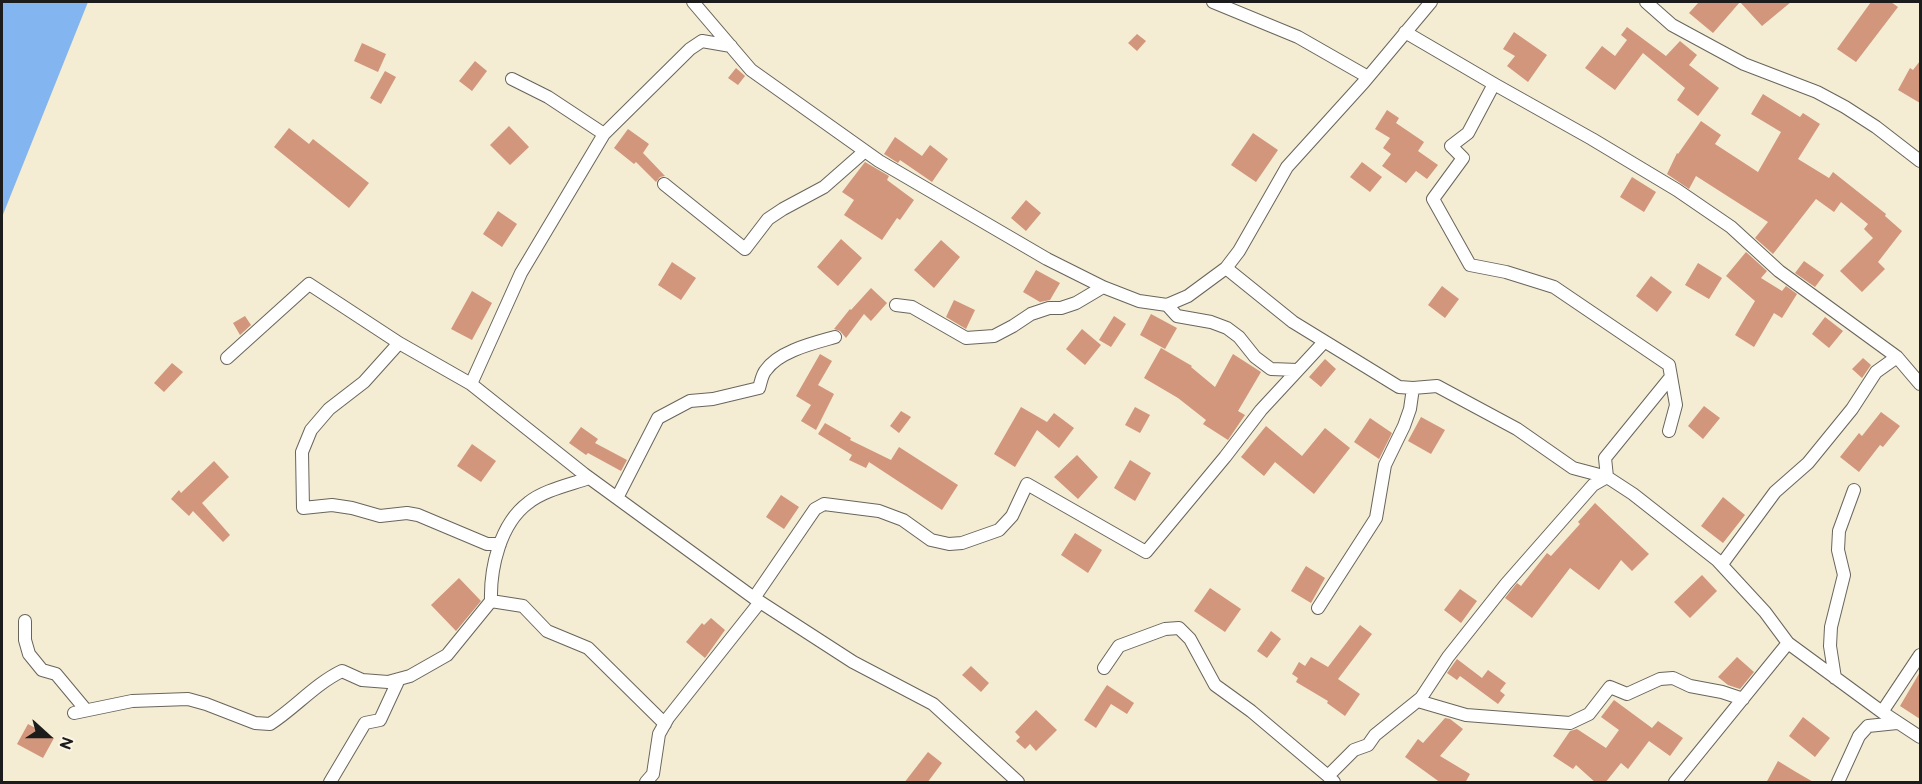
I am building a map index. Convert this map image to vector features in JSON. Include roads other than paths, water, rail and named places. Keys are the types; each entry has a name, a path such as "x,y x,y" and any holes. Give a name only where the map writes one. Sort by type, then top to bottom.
{"street":[{"path":"693,2 751,70 865,151 1047,259 1103,287 1139,301 1167,305 1188,296 1226,268 1239,250 1287,167 1368,77 1431,2"},
{"path":"1213,2 1298,37 1368,77"},
{"path":"1646,2 1672,25 1744,64 1817,92 1845,107 1876,127 1920,161"},
{"path":"1405,32 1592,139 1722,220 1779,271 1896,357 1920,384"},
{"path":"471,384 521,273 603,134 690,49 702,41 731,46"},
{"path":"512,79 548,97 603,134"},
{"path":"1494,84 1468,133 1451,146 1463,158 1433,199 1470,265 1506,272 1554,287 1669,365 1676,405 1669,431"},
{"path":"664,184 745,249 768,219 824,187 865,151"},
{"path":"1226,268 1272,307 1324,342 1399,387 1437,386 1517,429 1573,468 1607,477 1633,494 1722,564 1765,612 1788,643 1897,723 1920,737"},
{"path":"227,358 309,284 399,343 471,384 589,478 757,600 853,662 933,704 1018,783"},
{"path":"896,305 912,307 966,338 994,336 1031,314 1076,303 1103,287"},
{"path":"1167,305 1178,316 1211,322 1227,328 1239,337 1255,357 1271,369 1298,370"},
{"path":"617,498 658,418 690,401 713,399 759,388 765,370 777,360 804,346 835,337"},
{"path":"646,783 653,774 659,734 665,723 757,600 815,509 824,504 879,511 903,520 931,540 949,544 962,543 999,530 1012,516 1027,484 1146,552 1261,410 1324,342"},
{"path":"399,343 364,382 329,410 311,430 302,452 303,507 332,505 380,516 418,514 487,544 500,544"},
{"path":"1722,564 1774,492 1808,463 1852,409 1876,372 1896,357"},
{"path":"1607,477 1605,458 1670,378"},
{"path":"1318,608 1376,518 1385,465 1404,426 1410,409 1413,388"},
{"path":"1104,668 1119,646 1166,630 1179,628 1190,639 1215,685 1251,711 1331,779 1354,750 1368,745 1375,735 1418,701 1448,657 1506,584 1593,484 1607,477"},
{"path":"25,621 24,640 29,654 42,670 56,674 80,712 132,701 188,699 255,723 270,724 291,711 328,678 342,671 362,680 388,682 410,676 447,655 491,601 490,581 500,544 511,520 528,502 589,478"},
{"path":"1835,678 1830,646 1831,627 1845,575 1838,550 1839,531 1854,490"},
{"path":"491,601 524,606 547,631 588,648 665,723"},
{"path":"1675,783 1788,643"},
{"path":"1882,712 1920,655"},
{"path":"1418,701 1466,715 1570,723 1589,714 1610,687 1627,694 1660,679 1672,678 1690,686 1743,699"},
{"path":"330,783 365,723 380,720 399,679"},
{"path":"1838,783 1859,736 1868,726 1897,723"}],"water":[{"path":"2,2 88,2 2,217"}]}
